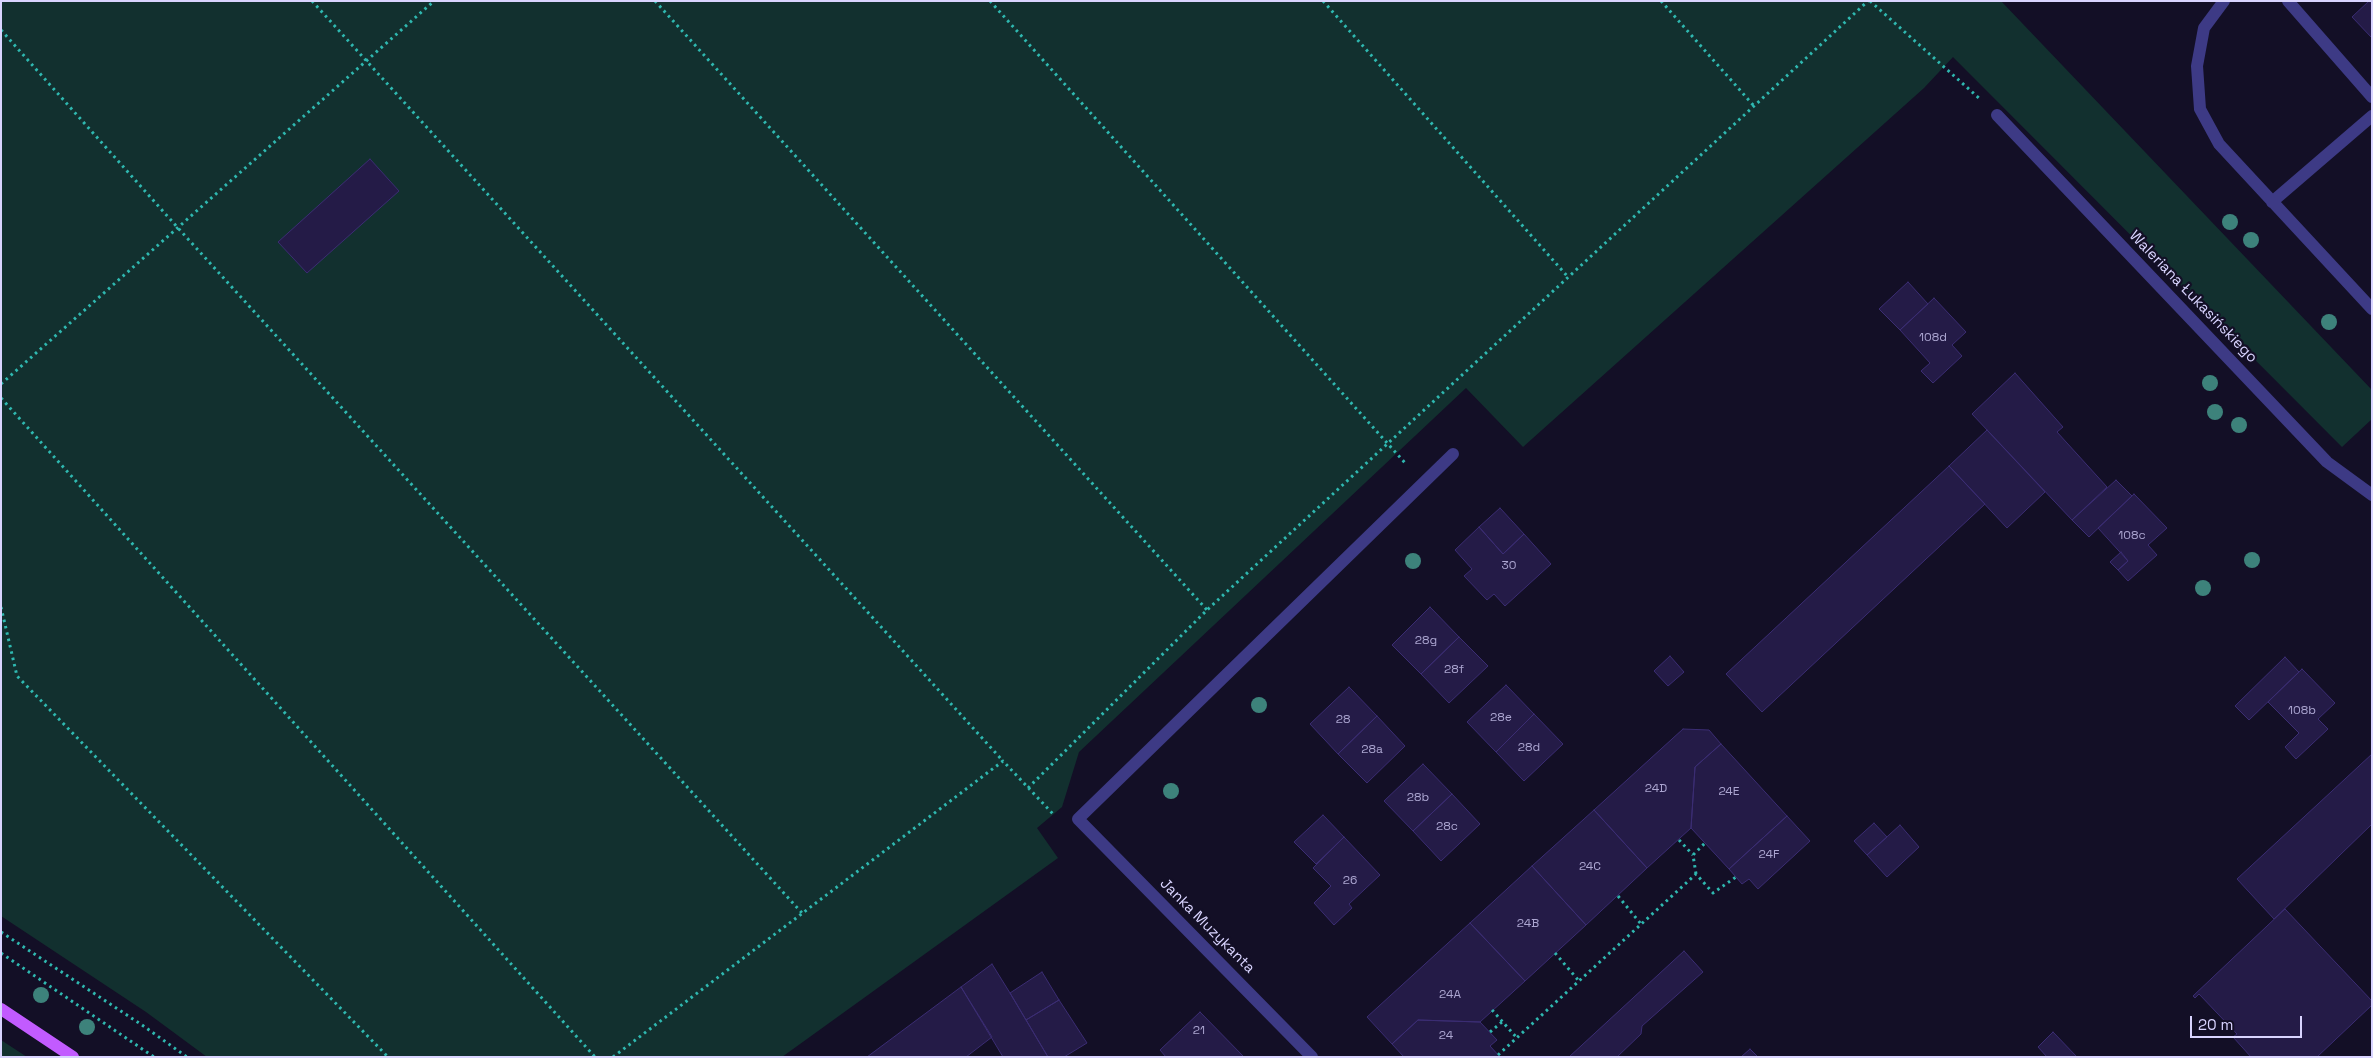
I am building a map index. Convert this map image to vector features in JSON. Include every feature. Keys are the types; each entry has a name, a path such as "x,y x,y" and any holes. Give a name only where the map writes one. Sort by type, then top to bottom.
{"main road":[{"path":"1,1009 73,1057"}],"street":[{"path":"2224,1 2204,28 2197,66 2200,109 2219,144 2372,309"},
{"path":"2288,1 2372,97"},
{"name":"Waleriana Łukasińskiego","path":"1997,115 2327,462 2372,495"},
{"path":"2272,202 2372,116"},
{"name":"Janka Muzykanta","path":"1312,1057 1078,819 1452,454"}],"path":[{"path":"312,1 1053,814"},
{"path":"1,384 434,1"},
{"path":"655,1 1206,610"},
{"path":"990,1 1396,453"},
{"path":"1323,1 1568,277"},
{"path":"1661,1 1754,106"},
{"path":"1028,788 1206,610 1869,1 1945,66 1997,115"},
{"path":"1,30 178,228 802,913"},
{"path":"1,398 594,1057"},
{"path":"1,607 17,676 388,1057"},
{"path":"613,1057 1003,761"},
{"path":"1679,840 1693,855 1696,874 1713,893 1736,877"},
{"path":"1693,855 1704,843"},
{"path":"1498,1055 1696,874"},
{"path":"1618,896 1642,924"},
{"path":"1,932 142,1024 187,1057"},
{"path":"1,953 154,1057"},
{"path":"1555,953 1579,981"},
{"path":"1492,1010 1517,1038"},
{"path":"1490,1032 1502,1022"}],"green space":[{"path":"1,1 2001,1 2372,390 2372,419 2342,447 1953,57 1924,88 1523,447 1466,388 1079,752 1062,807 1037,828 1058,858 782,1057 207,1057 146,1012 1,916"},
{"path":"1,1040 27,1057 1,1057"}],"building":[{"path":"2369,1 2372,1 2372,38 2352,17"},
{"path":"370,159 399,191 307,273 278,242"},
{"path":"1908,282 1928,304 1900,330 1879,309"},
{"path":"1934,298 1966,332 1952,345 1962,356 1933,383 1921,371 1930,363 1900,330"},
{"path":"2015,373 2063,427 2057,432 2107,487 2072,520 1972,414"},
{"path":"1987,430 2045,492 2007,528 1949,466"},
{"path":"1949,466 1985,504 1762,712 1726,674"},
{"path":"2116,480 2132,496 2089,537 2072,520"},
{"path":"2134,494 2167,528 2148,545 2157,555 2128,581 2118,570 2128,561 2098,528"},
{"path":"1500,508 1524,534 1503,554 1479,527"},
{"path":"1479,527 1503,554 1524,534 1551,564 1505,606 1494,594 1487,600 1464,576 1472,569 1455,550"},
{"path":"2121,552 2128,561 2118,570 2110,562"},
{"path":"1430,607 1459,637 1421,674 1392,645"},
{"path":"1459,637 1488,666 1449,703 1421,674"},
{"path":"1670,656 1684,672 1668,686 1654,671"},
{"path":"2285,657 2299,672 2249,720 2235,706"},
{"path":"2302,669 2335,703 2318,719 2328,729 2296,759 2285,747 2299,733 2268,702"},
{"path":"1506,685 1534,714 1496,752 1467,722"},
{"path":"1349,687 1377,716 1338,754 1310,724"},
{"path":"1534,714 1563,744 1524,781 1496,752"},
{"path":"1377,716 1405,746 1367,783 1338,754"},
{"path":"1683,729 1709,730 1721,744 1695,767 1691,828 1647,868 1594,810"},
{"path":"1721,744 1787,816 1729,869 1691,828 1695,767"},
{"path":"2372,754 2372,824 2274,919 2237,879"},
{"path":"1423,764 1452,794 1413,831 1384,801"},
{"path":"1452,794 1480,824 1441,861 1413,831"},
{"path":"1594,810 1647,868 1586,925 1532,866"},
{"path":"1323,815 1344,837 1316,864 1294,842"},
{"path":"1787,816 1810,841 1758,889 1749,879 1742,884 1729,869"},
{"path":"1874,823 1887,837 1867,855 1854,841"},
{"path":"1900,825 1919,847 1887,877 1867,855"},
{"path":"1344,837 1380,875 1349,904 1352,908 1334,925 1314,903 1331,886 1313,868"},
{"path":"1532,866 1586,925 1525,981 1470,923"},
{"path":"2285,909 2372,1001 2372,1005 2317,1057 2251,1057 2233,1037 2237,1034 2199,994 2195,998 2193,996"},
{"path":"1470,923 1525,981 1480,1022 1418,1020 1392,1044 1367,1017"},
{"path":"1684,951 1703,972 1642,1026 1641,1034 1617,1057 1569,1057"},
{"path":"992,964 1048,1057 1003,1057 961,987"},
{"path":"1042,972 1059,1000 1026,1020 1010,993"},
{"path":"961,987 992,1037 966,1057 867,1057"},
{"path":"1059,1000 1087,1043 1064,1057 1048,1057 1026,1020"},
{"path":"1200,1012 1244,1057 1166,1057 1160,1050"},
{"path":"1418,1020 1480,1022 1497,1040 1490,1046 1500,1057 1404,1057 1392,1044"},
{"path":"2053,1032 2077,1057 2047,1057 2038,1047"},
{"path":"1750,1049 1758,1057 1741,1057"}]}
